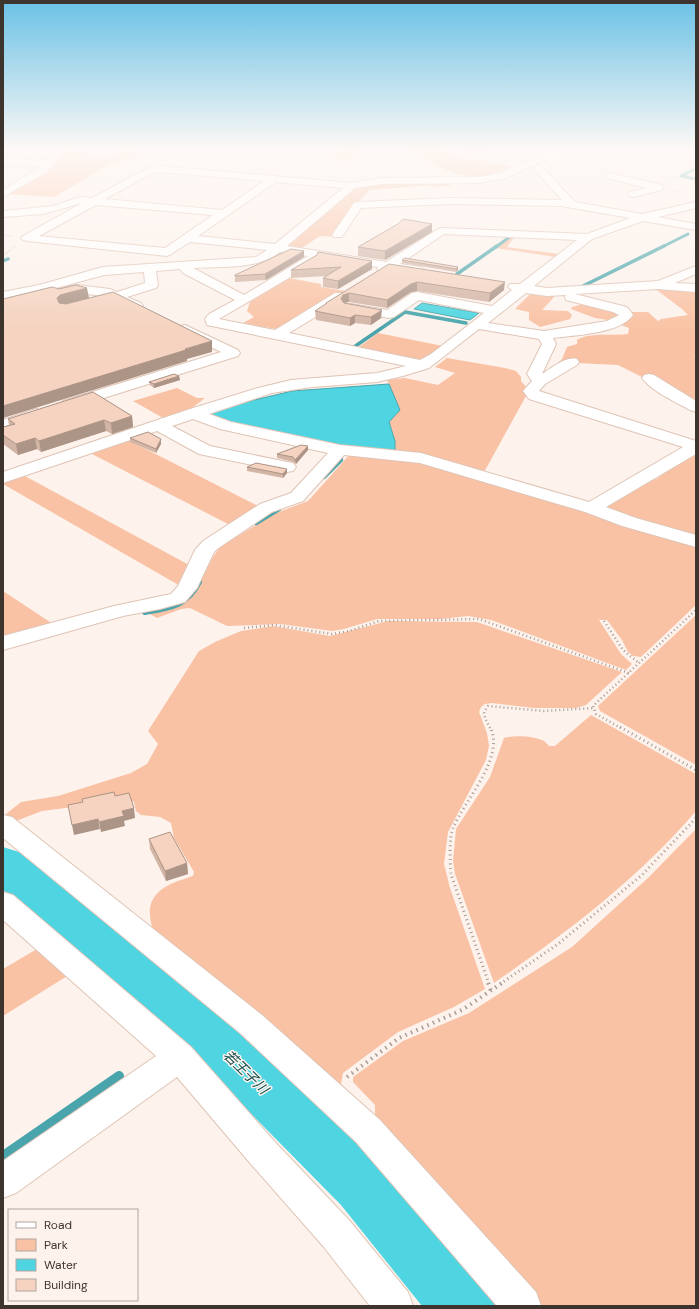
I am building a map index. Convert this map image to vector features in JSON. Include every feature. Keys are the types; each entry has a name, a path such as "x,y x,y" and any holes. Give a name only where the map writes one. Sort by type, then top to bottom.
{"street":[{"path":"3,214 18,214 42,210"},
{"path":"79,210 26,238 167,252 189,238 226,210"},
{"path":"191,210 222,213"},
{"path":"258,260 278,248 323,210"},
{"path":"338,235 355,210"},
{"path":"605,210 696,227"},
{"path":"6,473 278,387 390,375 411,371 424,364 477,325 588,236 644,217 674,210"},
{"path":"369,278 442,231 588,236"},
{"path":"189,238 278,248 316,257"},
{"path":"344,258 356,251"},
{"path":"316,257 214,317 212,322 424,364"},
{"path":"3,296 34,290 103,271 258,260 273,261 316,257 344,258 431,273"},
{"path":"351,273 369,262"},
{"path":"184,265 187,270 239,297 246,299"},
{"path":"88,303 152,285 149,268"},
{"path":"658,285 696,270"},
{"path":"477,325 544,335 610,325 624,318 626,315 623,311 607,306 546,292 499,285"},
{"path":"546,292 658,285 696,288"},
{"path":"3,307 77,289 110,293 150,312"},
{"path":"277,335 349,290"},
{"path":"348,307 389,314 417,296 495,311"},
{"path":"3,425 233,353 171,323"},
{"path":"540,381 534,374 549,344 544,335"},
{"path":"572,362 540,381 531,391 534,396 696,446"},
{"path":"649,378 666,390 696,407"},
{"path":"192,414 226,426 340,450 421,458 591,508 629,522 696,541"},
{"path":"159,425 205,450 287,467"},
{"path":"591,508 696,446"},
{"path":"3,643 121,610 178,598 186,588 204,550 266,508 297,497 340,450"},
{"path":"3,824 251,1024 368,1130 522,1306"},
{"path":"3,903 180,1057 336,1233 394,1306"},
{"path":"3,1181 180,1057"}],"path":[{"path":"696,610 593,706 596,714 696,770"},
{"path":"244,628 274,625 332,634 349,631 379,621 479,619 629,673"},
{"path":"604,621 623,652 628,657 639,663"},
{"path":"491,991 451,874 450,861 452,829 487,770 494,746 493,733 485,718 484,712 488,706 538,711 573,711 594,708"},
{"path":"347,1083 347,1076 399,1038 462,1010 558,944 636,880 696,818"}],"green space":[{"path":"330,210 353,210 340,237 320,236 300,249 289,245"},
{"path":"515,234 516,235 507,247 559,254 555,257 496,248"},
{"path":"289,278 321,284 321,287 345,291 318,308 277,329 243,323 254,317 247,311 250,302"},
{"path":"654,288 696,290 696,354 694,355 696,357 696,404 618,365 576,363 559,365 558,363 562,359 567,347 577,344 577,340 594,335 628,334 629,328 621,325 631,312 648,312 658,321 661,319 688,315"},
{"path":"531,293 555,296 542,310 568,311 572,315 570,319 540,327 529,320 529,312 515,309"},
{"path":"590,302 623,316 614,321 595,318 571,309 572,307"},
{"path":"378,333 443,346 427,358 420,360 356,349"},
{"path":"447,358 516,371 521,377 521,381 527,388 526,396 483,474 395,451 395,441 389,422 400,410 387,380 405,378 438,385 455,373 435,367"},
{"path":"177,388 197,398 205,398 188,411 165,419 133,401"},
{"path":"128,440 258,506 230,525 90,453"},
{"path":"696,451 696,537 600,507 641,485 658,478 672,466"},
{"path":"351,453 420,460 696,543 696,605 641,657 633,656 628,652 622,640 607,620 599,620 621,654 632,664 626,670 491,620 468,616 441,619 377,619 332,631 280,624 227,626 190,608 181,609 157,618 148,613 173,607 187,600 197,587 215,554 223,545 276,513 308,501"},
{"path":"23,475 191,566 182,587 3,484 3,482"},
{"path":"3,591 53,624 3,638"},
{"path":"696,615 696,765 600,711 598,706"},
{"path":"388,621 477,622 622,672 586,705 576,708 534,708 492,703 485,704 481,707 479,712 487,733 489,746 486,760 448,832 444,864 450,888 485,989 454,1007 398,1032 343,1073 341,1084 360,1107 153,933 150,908 156,895 166,886 193,876 194,872 174,838 171,823 160,817 141,815 136,811 134,802 129,800 42,811 16,821 11,820 6,814 21,802 58,796 131,773 147,764 158,744 148,731 199,651 215,642 241,631 273,626 330,636"},
{"path":"591,715 696,774 696,811 674,836 626,882 548,945 494,983 455,874 453,861 456,829 490,777 504,738 518,736 528,737 543,740 549,746 555,746"},
{"path":"696,829 696,1306 540,1306 372,1124 375,1115 375,1105 353,1082 353,1077 403,1041 469,1013 572,947 648,878"},
{"path":"42,946 72,973 3,1016 3,969"}],"water":[{"path":"422,303 479,313 470,320 414,309"},
{"path":"389,384 400,410 389,422 395,441 395,451 357,450 239,426 204,415 242,403 292,391"}],"building":[{"path":"403,219 432,224 385,251 358,247 398,224"},
{"path":"291,249 304,251 265,274 235,276 235,275"},
{"path":"318,252 372,261 338,281 323,278 341,267 291,270 317,255"},
{"path":"405,258 458,267 456,269 402,260"},
{"path":"389,264 505,282 490,293 417,282 411,284 387,300 349,293 343,295 341,299 344,303 382,310 371,317 355,315 350,318 315,311"},
{"path":"76,285 87,288 60,295 57,298 59,303 66,304 113,292 212,341 3,406 3,299 52,287 59,289"},
{"path":"174,374 179,376 154,384 149,382"},
{"path":"93,392 132,416 111,423 104,420 39,441 35,438 16,444 3,435 3,427 15,424 8,419"},
{"path":"148,432 161,439 156,449 130,438"},
{"path":"301,445 308,446 295,460 293,457 277,454"},
{"path":"256,463 287,469 283,474 247,467"},
{"path":"114,792 115,796 129,793 134,808 122,811 124,816 99,822 98,819 72,825 68,805 83,802 82,799"},
{"path":"170,832 187,863 165,871 149,839"}],"waterway":[{"path":"664,246 688,234"},
{"path":"496,247 511,236"},
{"path":"457,274 497,246"},
{"path":"583,286 664,246"},
{"path":"3,261 8,259"},
{"path":"354,347 405,312 466,323"},
{"path":"324,477 341,460 340,456"},
{"path":"256,523 279,509"},
{"path":"145,612 170,607 183,601 189,596 199,582"},
{"name":"若王子川","path":"3,864 219,1046 362,1185 464,1306"},
{"path":"179,1034 193,1024"},
{"path":"3,1156 119,1076"}]}
